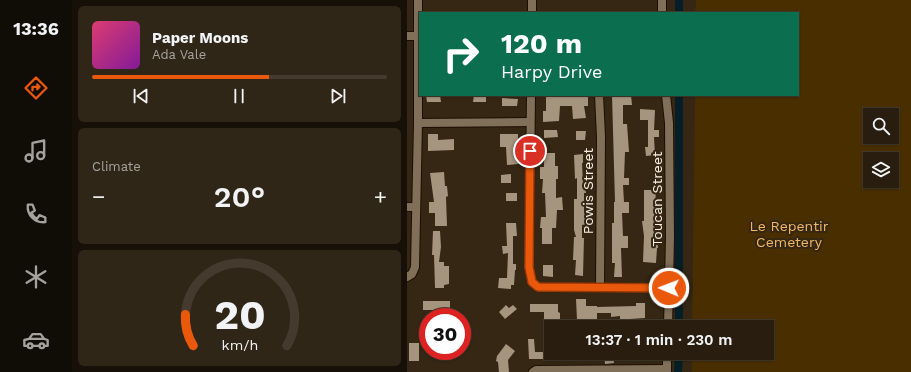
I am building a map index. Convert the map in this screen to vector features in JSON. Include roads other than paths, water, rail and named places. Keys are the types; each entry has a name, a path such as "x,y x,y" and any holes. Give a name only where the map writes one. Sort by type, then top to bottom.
{"street":[{"path":"407,277 412,274 415,267 418,123 418,0"},
{"path":"532,0 532,12"},
{"path":"662,0 662,12"},
{"path":"407,36 418,36"},
{"path":"531,96 529,267 532,282 538,287 669,288"},
{"name":"Powis Street","path":"599,96 601,137 600,287"},
{"name":"Toucan Street","path":"666,96 669,123 670,237 668,320"},
{"path":"418,123 531,122"},
{"path":"407,207 416,207"},
{"path":"533,372 536,370 667,370"}],"waterway":[{"path":"679,0 679,12"},
{"path":"679,96 679,320"},
{"path":"678,372 679,360"}],"park label":[{"name":"Le Repentir Cemetery","path":"789,234"}]}
